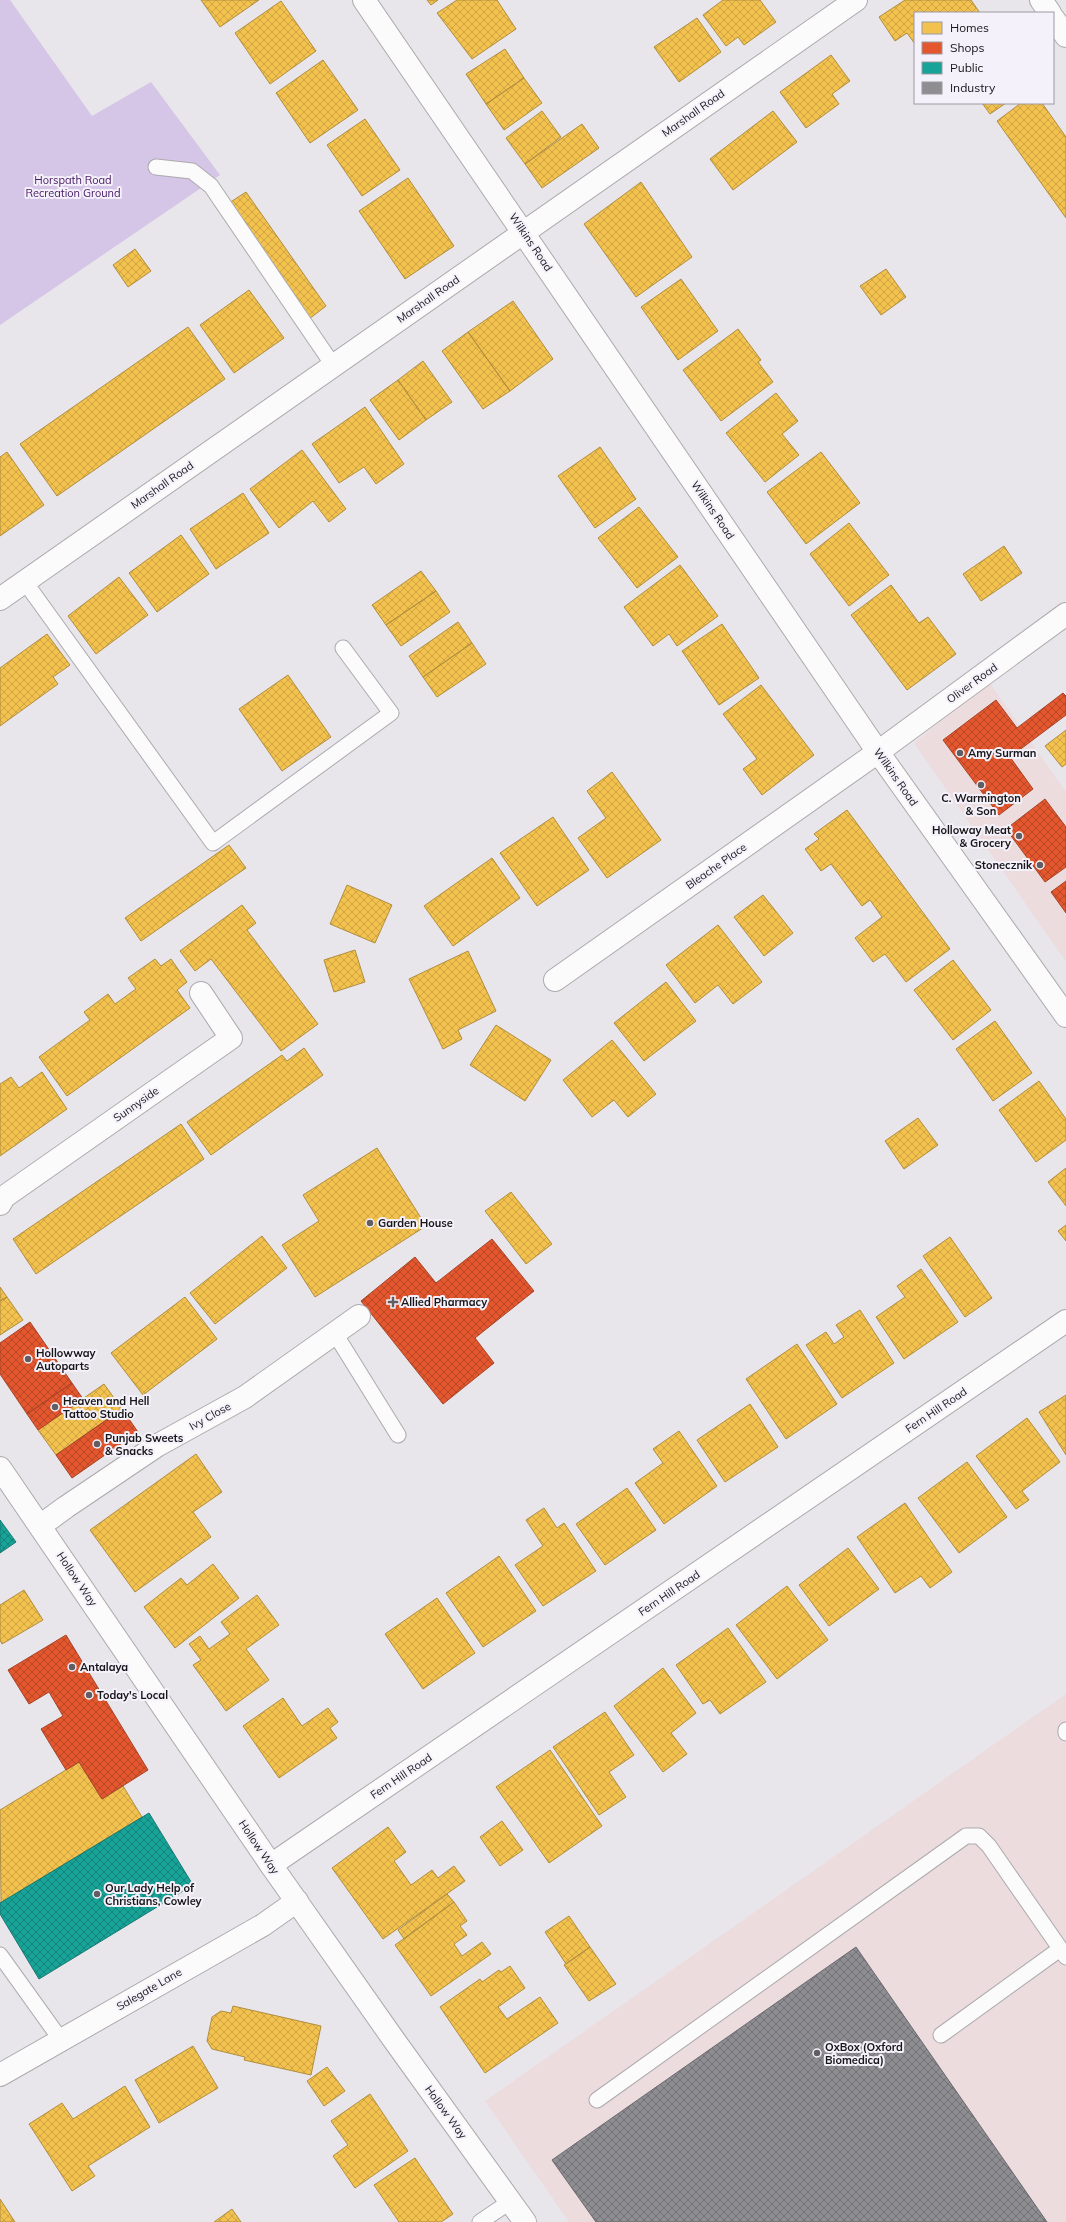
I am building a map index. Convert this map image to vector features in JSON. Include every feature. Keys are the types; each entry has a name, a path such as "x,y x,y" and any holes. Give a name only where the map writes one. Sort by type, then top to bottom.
{"street":[{"name":"Wilkins Road","path":"364,0 878,752 1066,1016"},
{"name":"Marshall Road","path":"0,599 856,0"},
{"path":"1041,0 1049,12"},
{"path":"1054,19 1066,36"},
{"name":"Oliver Road","path":"878,752 1066,614"},
{"name":"Bleache Place","path":"555,980 878,752"},
{"name":"Sunnyside","path":"0,1204 4,1197 231,1038 201,993"},
{"name":"Ivy Close","path":"40,1526 158,1445 245,1397 358,1316"},
{"name":"Fern Hill Road","path":"271,1865 1066,1321"},
{"name":"Hollow Way","path":"0,1468 271,1865 394,2040 512,2201 525,2222"},
{"name":"Salegate Lane","path":"0,2075 263,1925 297,1901"}],"lane":[{"path":"156,167 192,171 211,186 333,365"},
{"path":"25,582 214,843 391,713 344,648"},
{"path":"334,1332 398,1435"},
{"path":"596,2100 966,1836 979,1836 989,1846 1063,1953 941,2036"},
{"path":"0,1955 61,2040"},
{"path":"480,2222 512,2201"}],"shaded area":[{"path":"989,682 1066,792 1066,962 914,743"},
{"path":"1066,1694 1066,2222 569,2222 485,2101"}],"green space":[{"name":"Horspath Road Recreation Ground","path":"0,0 10,0 92,116 151,82 220,175 0,325"}],"building: Homes":[{"path":"201,0 259,0 220,27"},
{"path":"427,0 438,0 431,5"},
{"path":"457,0 497,0 516,29 472,59 437,13"},
{"path":"723,0 760,0 776,22 744,45 738,37 726,46 703,15"},
{"path":"905,0 971,0 979,12 914,12 914,43 907,33 895,41 879,17"},
{"path":"281,1 316,51 270,84 235,33"},
{"path":"697,18 721,52 679,82 654,47"},
{"path":"505,49 524,78 486,104 466,74"},
{"path":"831,55 850,81 832,94 839,104 806,128 780,92"},
{"path":"323,60 358,110 310,143 276,93"},
{"path":"524,78 542,103 504,130 486,104"},
{"path":"983,104 1005,104 990,114"},
{"path":"1020,104 1043,104 1066,137 1066,218 997,121"},
{"path":"542,111 561,137 525,164 506,138"},
{"path":"773,111 797,142 733,190 710,159"},
{"path":"365,119 400,170 362,196 327,145"},
{"path":"582,124 599,148 542,188 525,164"},
{"path":"408,178 454,246 405,279 359,211"},
{"path":"641,182 692,257 636,297 584,224"},
{"path":"246,192 326,306 309,319 229,203"},
{"path":"135,249 151,271 128,287 113,265"},
{"path":"886,269 906,297 881,315 860,286"},
{"path":"681,279 718,331 678,360 641,307"},
{"path":"249,290 284,338 234,373 200,325"},
{"path":"513,301 553,359 510,391 468,332"},
{"path":"188,327 225,379 57,496 20,444"},
{"path":"738,329 761,360 758,362 773,382 721,421 683,370"},
{"path":"468,332 510,391 483,409 442,351"},
{"path":"423,361 452,402 426,420 398,380"},
{"path":"398,380 426,420 399,440 370,400"},
{"path":"776,393 798,421 782,434 799,455 765,482 726,433"},
{"path":"365,407 404,464 376,484 364,467 339,483 312,444"},
{"path":"600,447 636,499 595,528 558,476"},
{"path":"302,450 346,509 329,522 313,501 279,528 250,489"},
{"path":"7,452 44,505 0,536 0,457"},
{"path":"821,452 860,503 806,544 767,492"},
{"path":"243,493 269,533 216,569 190,529"},
{"path":"639,507 678,557 637,588 598,538"},
{"path":"849,523 889,575 849,606 810,554"},
{"path":"181,535 209,574 157,612 129,573"},
{"path":"1004,546 1022,573 981,601 963,574"},
{"path":"680,565 718,616 677,646 669,634 653,646 624,607"},
{"path":"421,571 436,591 386,625 372,605"},
{"path":"119,577 148,615 96,654 68,616"},
{"path":"891,585 919,623 928,617 956,654 907,690 851,615"},
{"path":"436,591 450,612 401,646 386,625"},
{"path":"458,622 472,643 423,677 409,656"},
{"path":"722,624 759,678 719,705 682,651"},
{"path":"47,634 70,665 53,677 58,684 0,726 0,668"},
{"path":"472,643 486,664 437,697 423,677"},
{"path":"288,675 331,737 282,771 239,709"},
{"path":"761,685 814,755 762,795 743,769 757,759 723,714"},
{"path":"1066,730 1066,764 1062,767 1045,746"},
{"path":"612,772 661,840 607,878 578,838 606,818 587,791"},
{"path":"847,810 950,949 906,982 885,954 873,962 855,938 882,917 870,900 862,906 831,864 821,871 805,849 819,839 814,834"},
{"path":"553,817 589,870 537,906 500,853"},
{"path":"229,845 246,868 141,941 125,918"},
{"path":"492,858 520,898 453,946 424,906"},
{"path":"347,885 392,905 375,943 330,924"},
{"path":"763,895 793,933 764,956 734,917"},
{"path":"242,905 256,923 247,930 318,1024 281,1051 211,959 195,971 180,951"},
{"path":"718,925 762,982 733,1004 718,985 695,1003 666,965"},
{"path":"355,950 365,982 334,992 324,960"},
{"path":"468,951 496,1011 458,1030 462,1039 443,1049 409,979"},
{"path":"155,959 161,966 171,959 187,982 177,990 190,1008 67,1096 39,1057 90,1020 84,1012 108,994 115,1004 136,989 128,978"},
{"path":"953,960 991,1010 953,1040 914,990"},
{"path":"666,982 696,1021 644,1061 614,1023"},
{"path":"995,1021 1032,1073 993,1101 956,1049"},
{"path":"496,1025 551,1060 525,1101 470,1065"},
{"path":"612,1040 656,1094 628,1117 614,1100 592,1117 563,1080"},
{"path":"304,1048 323,1075 211,1155 187,1122 282,1055 287,1061"},
{"path":"42,1072 67,1109 0,1156 0,1084 11,1077 19,1088"},
{"path":"1039,1081 1066,1119 1066,1140 1036,1162 999,1110"},
{"path":"918,1118 938,1145 904,1169 885,1141"},
{"path":"181,1124 204,1159 36,1274 13,1239"},
{"name":"Garden House","path":"377,1148 426,1226 315,1297 282,1245 319,1221 303,1195"},
{"path":"1066,1168 1066,1206 1048,1182"},
{"path":"511,1192 552,1244 526,1264 485,1211"},
{"path":"1066,1225 1066,1241 1058,1231"},
{"path":"262,1236 287,1268 215,1324 190,1293"},
{"path":"950,1237 992,1298 965,1317 923,1256"},
{"path":"921,1269 958,1322 904,1359 876,1317 905,1297 897,1286"},
{"path":"0,1287 7,1297 0,1301"},
{"path":"7,1297 23,1320 0,1335 0,1301"},
{"path":"185,1297 217,1339 143,1395 111,1353"},
{"path":"860,1310 894,1363 842,1398 806,1345 826,1332 834,1344 844,1337 836,1325"},
{"path":"797,1344 837,1404 786,1439 746,1379"},
{"path":"104,1384 122,1409 56,1455 38,1430"},
{"path":"1066,1395 1066,1455 1039,1412"},
{"path":"750,1404 778,1447 725,1482 697,1440"},
{"path":"1027,1418 1060,1462 1022,1491 1029,1500 1016,1509 976,1456"},
{"path":"679,1431 717,1486 664,1524 635,1483 663,1463 653,1449"},
{"path":"196,1454 222,1492 193,1512 211,1537 135,1592 90,1530"},
{"path":"967,1462 1007,1517 959,1553 918,1498"},
{"path":"627,1488 656,1530 605,1565 576,1524"},
{"path":"905,1503 952,1572 930,1588 921,1576 895,1593 857,1537"},
{"path":"544,1508 557,1528 564,1523 596,1571 543,1606 515,1565 543,1546 526,1520"},
{"path":"848,1548 879,1589 829,1626 799,1585"},
{"path":"499,1556 536,1611 483,1647 446,1593"},
{"path":"213,1564 239,1598 175,1648 144,1607 181,1578 187,1585"},
{"path":"787,1586 828,1640 777,1679 736,1625"},
{"path":"24,1590 43,1620 2,1644 0,1640 0,1605"},
{"path":"257,1595 279,1625 246,1649 269,1680 226,1711 193,1665 201,1660 189,1644 200,1636 209,1649 230,1634 221,1622"},
{"path":"437,1598 475,1653 423,1689 385,1634"},
{"path":"728,1628 766,1682 720,1714 710,1700 703,1704 676,1665"},
{"path":"663,1668 696,1713 671,1733 687,1754 663,1772 614,1706"},
{"path":"283,1698 302,1726 328,1708 338,1722 330,1728 337,1738 279,1778 243,1726"},
{"path":"605,1712 634,1755 609,1772 626,1797 599,1815 553,1747"},
{"path":"550,1750 602,1826 549,1863 496,1787"},
{"path":"79,1762 102,1799 123,1786 142,1817 1,1903 0,1810"},
{"path":"502,1821 523,1850 500,1866 480,1837"},
{"path":"388,1827 406,1852 394,1861 411,1885 432,1870 438,1878 454,1866 465,1881 383,1939 332,1868"},
{"path":"447,1894 454,1902 404,1939 398,1930"},
{"path":"454,1902 467,1921 460,1926 467,1935 454,1944 462,1956 482,1942 491,1954 431,1996 395,1945"},
{"path":"569,1916 590,1947 566,1964 545,1932"},
{"path":"590,1947 616,1984 589,2001 564,1965"},
{"path":"510,1966 525,1988 498,2007 507,2019 540,1997 558,2023 485,2073 440,2007 480,1979 482,1982 499,1970 501,1972"},
{"path":"233,2006 321,2026 311,2075 244,2060 245,2057 212,2049 207,2041 212,2017 221,2011 231,2013"},
{"path":"193,2046 218,2088 159,2123 135,2080"},
{"path":"327,2067 345,2091 324,2106 307,2081"},
{"path":"125,2086 150,2127 88,2166 95,2176 72,2191 29,2124 62,2103 73,2119"},
{"path":"370,2094 408,2151 355,2188 333,2156 348,2145 331,2121"},
{"path":"415,2158 453,2214 441,2222 399,2222 374,2185"},
{"path":"0,2199 15,2222 0,2222"},
{"path":"232,2209 241,2222 214,2222"}],"building: Shops":[{"path":"1063,693 1066,696 1066,715 1010,757 1033,789 999,815 943,740 996,700 1017,728"},
{"path":"1045,799 1066,827 1066,867 1045,882 1006,829"},
{"path":"1066,881 1066,913 1051,892"},
{"path":"492,1239 534,1291 475,1338 494,1363 443,1404 361,1301 415,1257 436,1283"},
{"name":"Hollowway Autoparts","path":"30,1322 72,1383 27,1414 0,1374 0,1343"},
{"name":"Heaven and Hell Tattoo Studio","path":"72,1383 83,1399 38,1430 27,1414"},
{"name":"Punjab Sweets & Snacks","path":"122,1409 138,1432 72,1478 56,1455"},
{"path":"66,1635 148,1770 102,1799 79,1762 66,1770 41,1729 63,1716 49,1692 29,1704 8,1670"}],"building: Public":[{"path":"0,1520 16,1542 0,1553"},
{"name":"Our Lady Help of Christians, Cowley","path":"149,1813 193,1885 39,1979 0,1914 0,1903"}],"building: Industry":[{"name":"OxBox (Oxford Biomedica)","path":"856,1947 1047,2222 596,2222 552,2160"}],"place":[{"name":"Amy Surman","path":"960,753"},
{"name":"C. Warmington & Son","path":"981,785"},
{"name":"Holloway Meat & Grocery","path":"1019,836"},
{"name":"Stonecznik","path":"1040,865"},
{"name":"Garden House","path":"370,1223"},
{"name":"Allied Pharmacy","path":"393,1302"},
{"name":"Hollowway Autoparts","path":"28,1359"},
{"name":"Heaven and Hell Tattoo Studio","path":"55,1407"},
{"name":"Punjab Sweets & Snacks","path":"97,1444"},
{"name":"Antalaya","path":"72,1667"},
{"name":"Today's Local","path":"89,1695"},
{"name":"Our Lady Help of Christians, Cowley","path":"97,1894"},
{"name":"OxBox (Oxford Biomedica)","path":"817,2053"}]}
